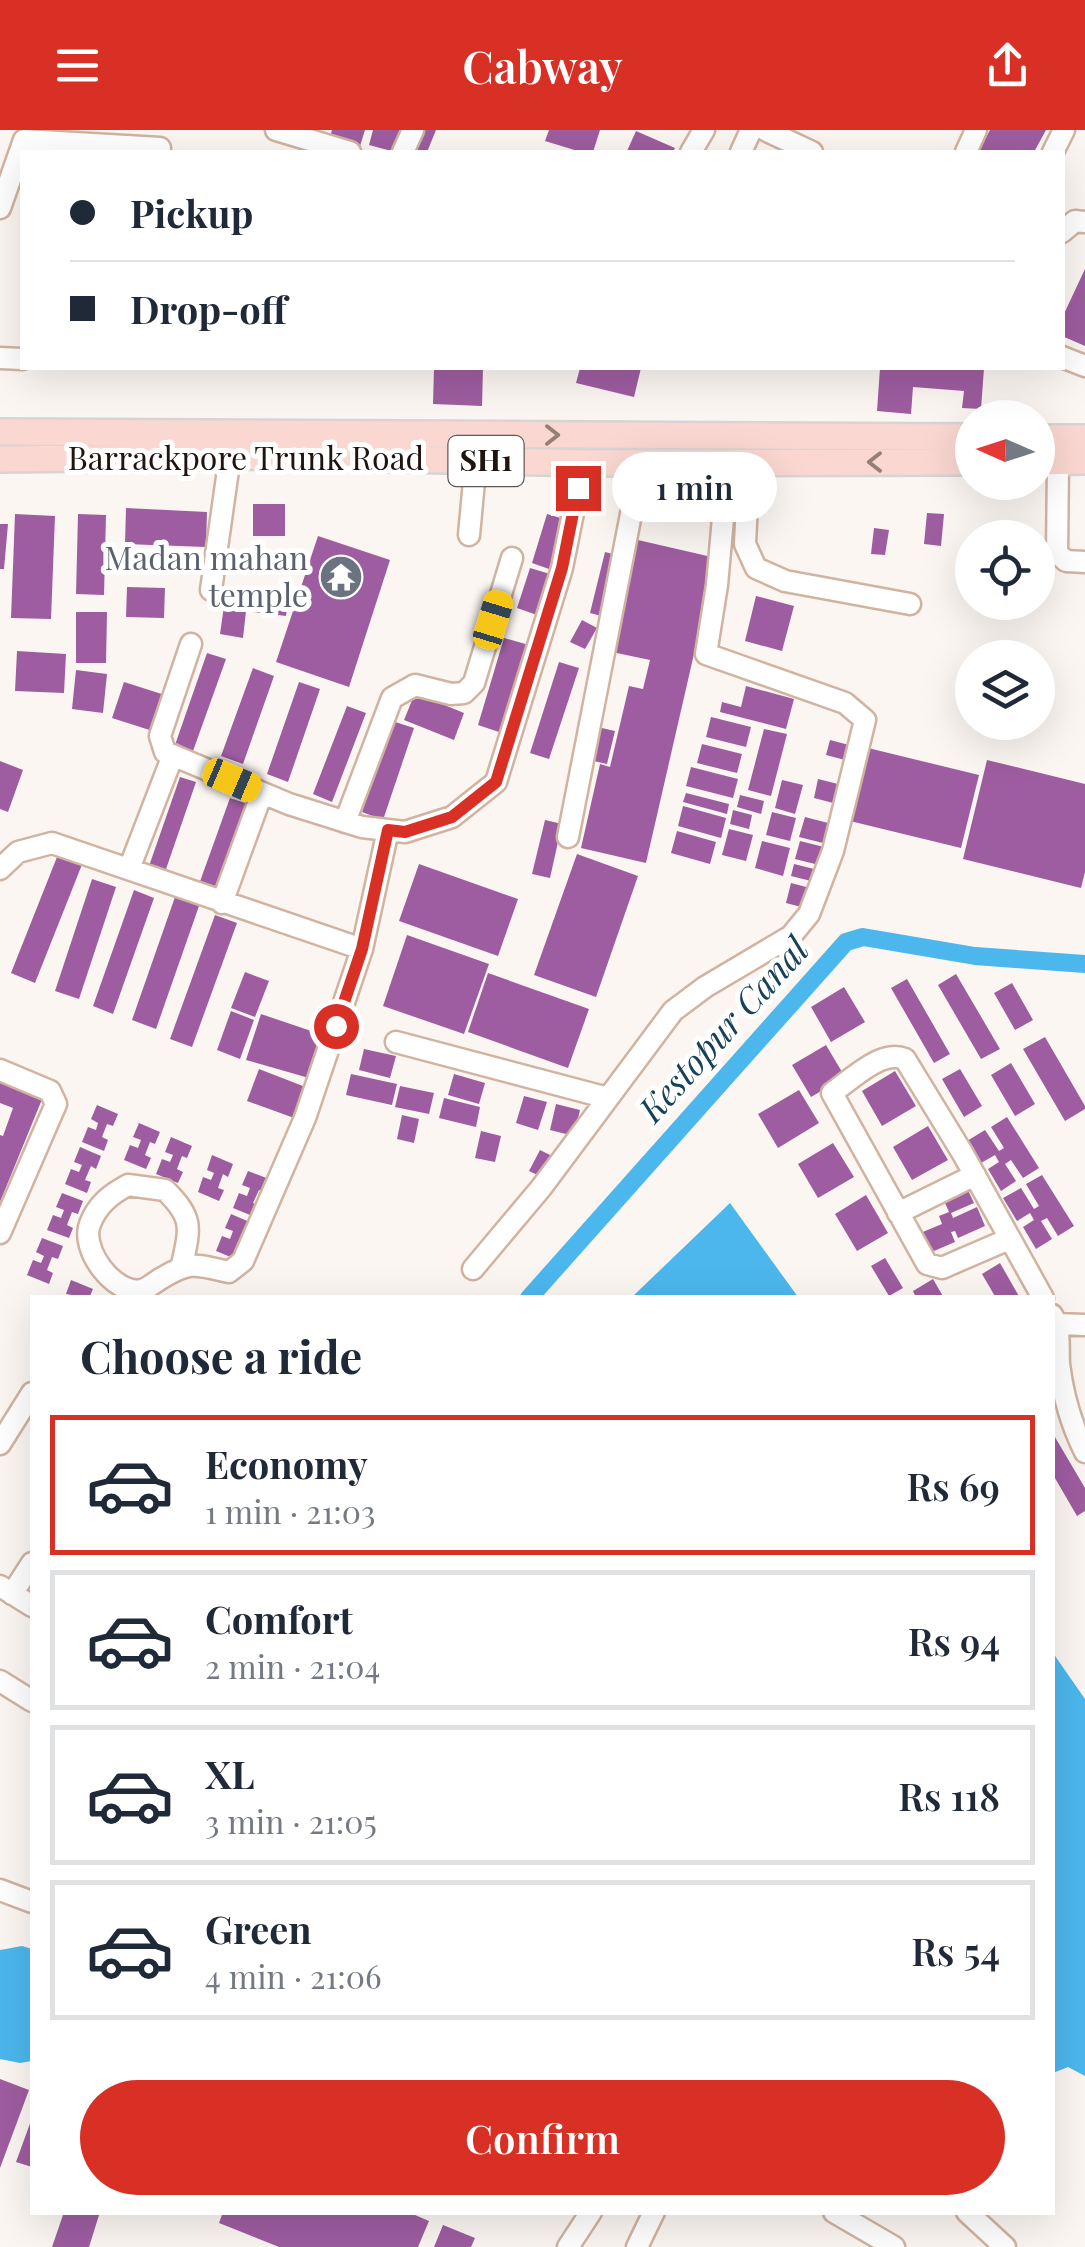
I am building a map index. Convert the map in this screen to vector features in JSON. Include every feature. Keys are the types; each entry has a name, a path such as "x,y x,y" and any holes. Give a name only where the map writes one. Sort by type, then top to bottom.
{"main road":[{"name":"Barrackpore Trunk Road","path":"0,432 955,437"},
{"path":"1055,438 1085,438"},
{"name":"Barrackpore Trunk Road","path":"0,459 230,456 583,463 955,462"},
{"path":"1055,462 1085,462"}],"street":[{"path":"276,130 313,135 346,150"},
{"path":"766,130 805,150"},
{"path":"20,150 24,140 160,148"},
{"path":"0,208 20,151"},
{"path":"210,590 230,456"},
{"path":"469,535 476,460"},
{"path":"568,837 641,462"},
{"path":"739,462 746,544 756,568 785,581 910,604"},
{"path":"474,1269 541,1188 673,1011 704,986 791,936 810,914 832,852 866,720 844,703 706,654 739,462"},
{"path":"191,644 160,736 162,747 173,755 262,793 345,822 405,832 452,817 496,782 562,568 583,463"},
{"path":"1052,500 1057,554 1066,561 1085,562"},
{"path":"345,822 392,698 415,685 452,694 464,693 474,683 512,558"},
{"path":"128,868 173,755"},
{"path":"222,903 262,793"},
{"path":"182,1266 189,1230 187,1214 165,1190 128,1185 94,1214 86,1238 88,1247 99,1266 123,1285 142,1290 182,1266 196,1264 229,1272 242,1261 305,1118 362,949 388,830"},
{"path":"0,869 18,852 52,843 362,949"},
{"path":"396,1042 608,1098"},
{"path":"1009,1239 934,1268 918,1251 832,1094 883,1058 896,1055 905,1060 974,1175 1041,1295"},
{"path":"0,1070 50,1092 56,1104 0,1233"},
{"path":"898,1213 974,1175"},
{"path":"1085,1325 1055,1320 1070,1422 1085,1452"},
{"path":"0,1444 30,1396"},
{"path":"18,1579 30,1602"},
{"path":"0,1680 30,1701"},
{"path":"0,1890 30,1901"},
{"path":"568,2247 590,2215"},
{"path":"637,2247 653,2215"},
{"path":"839,2215 894,2247"},
{"path":"970,2215 1005,2247"}],"water":[{"path":"730,1203 797,1295 634,1295"},
{"path":"1055,1656 1085,1699 1085,2076 1068,2067 1055,2072"},
{"path":"30,1948 30,2061 0,2059 0,1950"}],"building":[{"path":"332,130 365,130 360,146 330,137"},
{"path":"373,130 402,130 396,150 369,145"},
{"path":"419,130 436,130 428,150 411,150"},
{"path":"549,130 600,130 594,150 574,150 545,141"},
{"path":"990,130 1046,130 1035,150 979,150"},
{"path":"636,131 675,148 674,150 627,150"},
{"path":"1085,269 1085,346 1065,337 1065,312"},
{"path":"434,370 483,370 482,406 433,404"},
{"path":"579,370 641,370 634,397 576,383"},
{"path":"880,370 984,370 982,400 963,400 964,391 913,387 911,414 877,411"},
{"path":"253,504 285,504 285,536 253,536"},
{"path":"126,508 207,512 206,547 125,544"},
{"path":"927,513 944,514 941,546 924,544"},
{"path":"15,514 55,516 51,619 11,618"},
{"path":"78,514 106,515 104,595 76,594"},
{"path":"547,514 564,519 549,569 532,563"},
{"path":"0,524 8,524 4,569 0,569"},
{"path":"874,528 889,530 885,555 871,554"},
{"path":"318,536 390,560 349,687 276,662"},
{"path":"638,540 716,558 646,863 581,848 600,764 610,767 629,686 643,689 650,660 612,652"},
{"path":"605,552 620,556 605,617 590,613"},
{"path":"530,568 550,574 537,615 517,608"},
{"path":"127,587 165,588 164,618 126,617"},
{"path":"256,594 288,599 286,616 253,612"},
{"path":"756,596 794,606 782,651 745,641"},
{"path":"225,599 247,602 243,638 220,634"},
{"path":"76,612 107,612 106,663 76,663"},
{"path":"582,620 597,628 585,649 570,642"},
{"path":"504,638 529,645 502,733 478,725"},
{"path":"17,651 66,654 64,693 15,691"},
{"path":"207,653 226,659 193,751 175,745"},
{"path":"559,662 579,668 549,759 530,753"},
{"path":"253,668 274,676 243,764 221,756"},
{"path":"76,670 107,674 103,713 72,709"},
{"path":"124,682 171,697 159,733 112,718"},
{"path":"299,682 320,689 288,782 267,774"},
{"path":"746,686 794,699 786,729 720,712 722,702 741,707"},
{"path":"415,693 464,713 454,740 404,720"},
{"path":"347,706 366,713 332,802 313,794"},
{"path":"711,717 751,727 746,747 706,737"},
{"path":"392,721 414,728 383,820 362,812"},
{"path":"593,726 615,731 607,764 585,759"},
{"path":"764,729 787,734 771,796 748,790"},
{"path":"830,740 853,746 849,761 826,755"},
{"path":"702,744 742,754 737,773 697,763"},
{"path":"868,748 979,775 961,848 850,821"},
{"path":"987,760 1085,784 1085,872 1081,888 963,859"},
{"path":"0,761 23,770 8,812 0,809"},
{"path":"691,767 738,779 733,798 686,786"},
{"path":"180,777 196,782 165,872 149,866"},
{"path":"818,779 846,786 841,805 814,798"},
{"path":"782,780 803,785 795,814 775,808"},
{"path":"686,793 729,804 727,814 683,802"},
{"path":"740,795 764,801 761,814 737,807"},
{"path":"230,798 248,804 216,894 198,887"},
{"path":"683,806 726,818 721,838 678,826"},
{"path":"733,810 752,815 749,829 730,824"},
{"path":"772,812 796,818 790,841 766,835"},
{"path":"805,817 832,824 827,844 799,837"},
{"path":"545,820 562,824 550,878 532,874"},
{"path":"729,829 753,835 746,861 722,855"},
{"path":"677,831 716,842 710,864 671,853"},
{"path":"762,841 790,848 783,876 755,868"},
{"path":"800,841 824,847 819,865 795,859"},
{"path":"59,852 83,862 35,983 11,973"},
{"path":"577,854 638,876 596,997 534,975"},
{"path":"419,864 518,899 498,956 399,921"},
{"path":"794,864 814,869 811,881 791,876"},
{"path":"92,879 116,887 79,999 55,991"},
{"path":"791,883 810,888 805,908 786,903"},
{"path":"134,890 154,898 113,1014 93,1006"},
{"path":"175,897 199,906 156,1029 132,1020"},
{"path":"215,915 237,923 192,1047 170,1039"},
{"path":"407,935 489,964 464,1034 383,1006"},
{"path":"245,972 269,981 255,1017 231,1008"},
{"path":"488,973 589,1009 568,1068 468,1032"},
{"path":"956,974 1000,1049 981,1059 938,985"},
{"path":"907,979 950,1054 934,1063 891,988"},
{"path":"1012,983 1033,1020 1015,1030 994,993"},
{"path":"844,987 865,1022 831,1042 811,1007"},
{"path":"231,1011 254,1020 240,1059 217,1050"},
{"path":"261,1014 323,1035 309,1078 246,1060"},
{"path":"1045,1037 1085,1106 1065,1121 1023,1049"},
{"path":"826,1045 845,1077 811,1097 792,1065"},
{"path":"364,1049 396,1056 390,1078 359,1070"},
{"path":"1011,1063 1035,1104 1015,1116 991,1075"},
{"path":"259,1069 308,1088 297,1119 247,1101"},
{"path":"960,1069 982,1106 964,1117 942,1079"},
{"path":"895,1071 916,1106 882,1126 862,1091"},
{"path":"0,1074 45,1092 0,1202 0,1135 3,1136 13,1108 0,1103"},
{"path":"351,1074 397,1084 392,1105 346,1095"},
{"path":"454,1074 485,1083 479,1104 448,1095"},
{"path":"400,1086 434,1093 429,1114 395,1107"},
{"path":"799,1090 819,1123 778,1148 758,1114"},
{"path":"524,1096 547,1102 538,1130 516,1123"},
{"path":"444,1098 480,1107 476,1127 439,1118"},
{"path":"556,1104 580,1110 574,1136 550,1130"},
{"path":"97,1105 118,1114 113,1126 107,1124 102,1137 108,1140 104,1151 82,1142 88,1127 96,1130 98,1123 91,1119"},
{"path":"402,1115 419,1119 414,1143 397,1139"},
{"path":"1007,1117 1039,1168 1023,1178 1011,1160 1005,1164 1016,1181 1001,1191 988,1169 999,1162 995,1155 981,1163 967,1141 985,1130 999,1151 1004,1148 991,1127"},
{"path":"139,1123 160,1132 145,1155 151,1158 146,1169 124,1160 130,1145 138,1148 141,1140 133,1137"},
{"path":"928,1126 948,1160 912,1180 893,1147"},
{"path":"481,1131 501,1136 495,1162 475,1158"},
{"path":"171,1137 192,1146 177,1169 183,1172 178,1183 156,1174 162,1159 170,1162 173,1155 165,1152"},
{"path":"833,1143 854,1177 818,1198 798,1164"},
{"path":"80,1147 101,1156 96,1169 91,1166 85,1180 91,1182 87,1193 65,1184 71,1169 79,1172 82,1165 74,1162"},
{"path":"540,1150 556,1158 546,1179 529,1171"},
{"path":"212,1155 233,1164 228,1177 223,1174 218,1188 224,1190 219,1201 198,1192 203,1177 211,1180 214,1173 207,1170"},
{"path":"248,1171 269,1179 264,1192 259,1190 253,1203 259,1206 255,1217 233,1208 239,1193 247,1196 250,1188 242,1185"},
{"path":"1042,1175 1074,1226 1058,1236 1047,1218 1041,1221 1052,1239 1036,1249 1023,1227 1034,1220 1030,1213 1017,1221 1003,1198 1021,1188 1034,1209 1039,1206 1026,1184"},
{"path":"966,1186 974,1203 951,1213 953,1218 977,1207 985,1226 958,1238 955,1231 951,1232 955,1242 927,1254 918,1234 942,1224 939,1216 949,1212 942,1196"},
{"path":"62,1193 83,1201 78,1214 72,1212 67,1225 73,1228 69,1238 47,1230 53,1215 61,1218 64,1210 56,1207"},
{"path":"866,1195 888,1233 857,1251 835,1214"},
{"path":"231,1214 252,1223 236,1246 242,1249 238,1260 216,1251 222,1236 230,1239 233,1231 225,1228"},
{"path":"42,1238 63,1246 58,1259 52,1257 47,1270 53,1273 49,1284 27,1275 33,1260 41,1263 44,1256 36,1252"},
{"path":"885,1258 903,1288 888,1295 871,1266"},
{"path":"1000,1263 1018,1295 994,1295 982,1274"},
{"path":"933,1279 942,1295 915,1295 913,1291"},
{"path":"71,1280 93,1289 90,1295 66,1294"},
{"path":"1055,1437 1085,1488 1085,1511 1077,1516 1055,1478"},
{"path":"0,2079 29,2090 0,2168"},
{"path":"30,2124 30,2166 16,2162"},
{"path":"63,2215 99,2215 89,2247 52,2247"},
{"path":"222,2215 415,2215 429,2221 418,2247 279,2247 219,2223"},
{"path":"443,2225 475,2238 471,2247 434,2247"}],"waterway":[{"name":"Kestopur Canal","path":"532,1295 846,942 863,937 975,956 1085,964"}],"place":[{"name":"Madan mahan temple","path":"341,577"}],"route":[{"path":"336,1026 362,949 388,830 405,832 452,817 496,782 562,568 578,488"}]}
